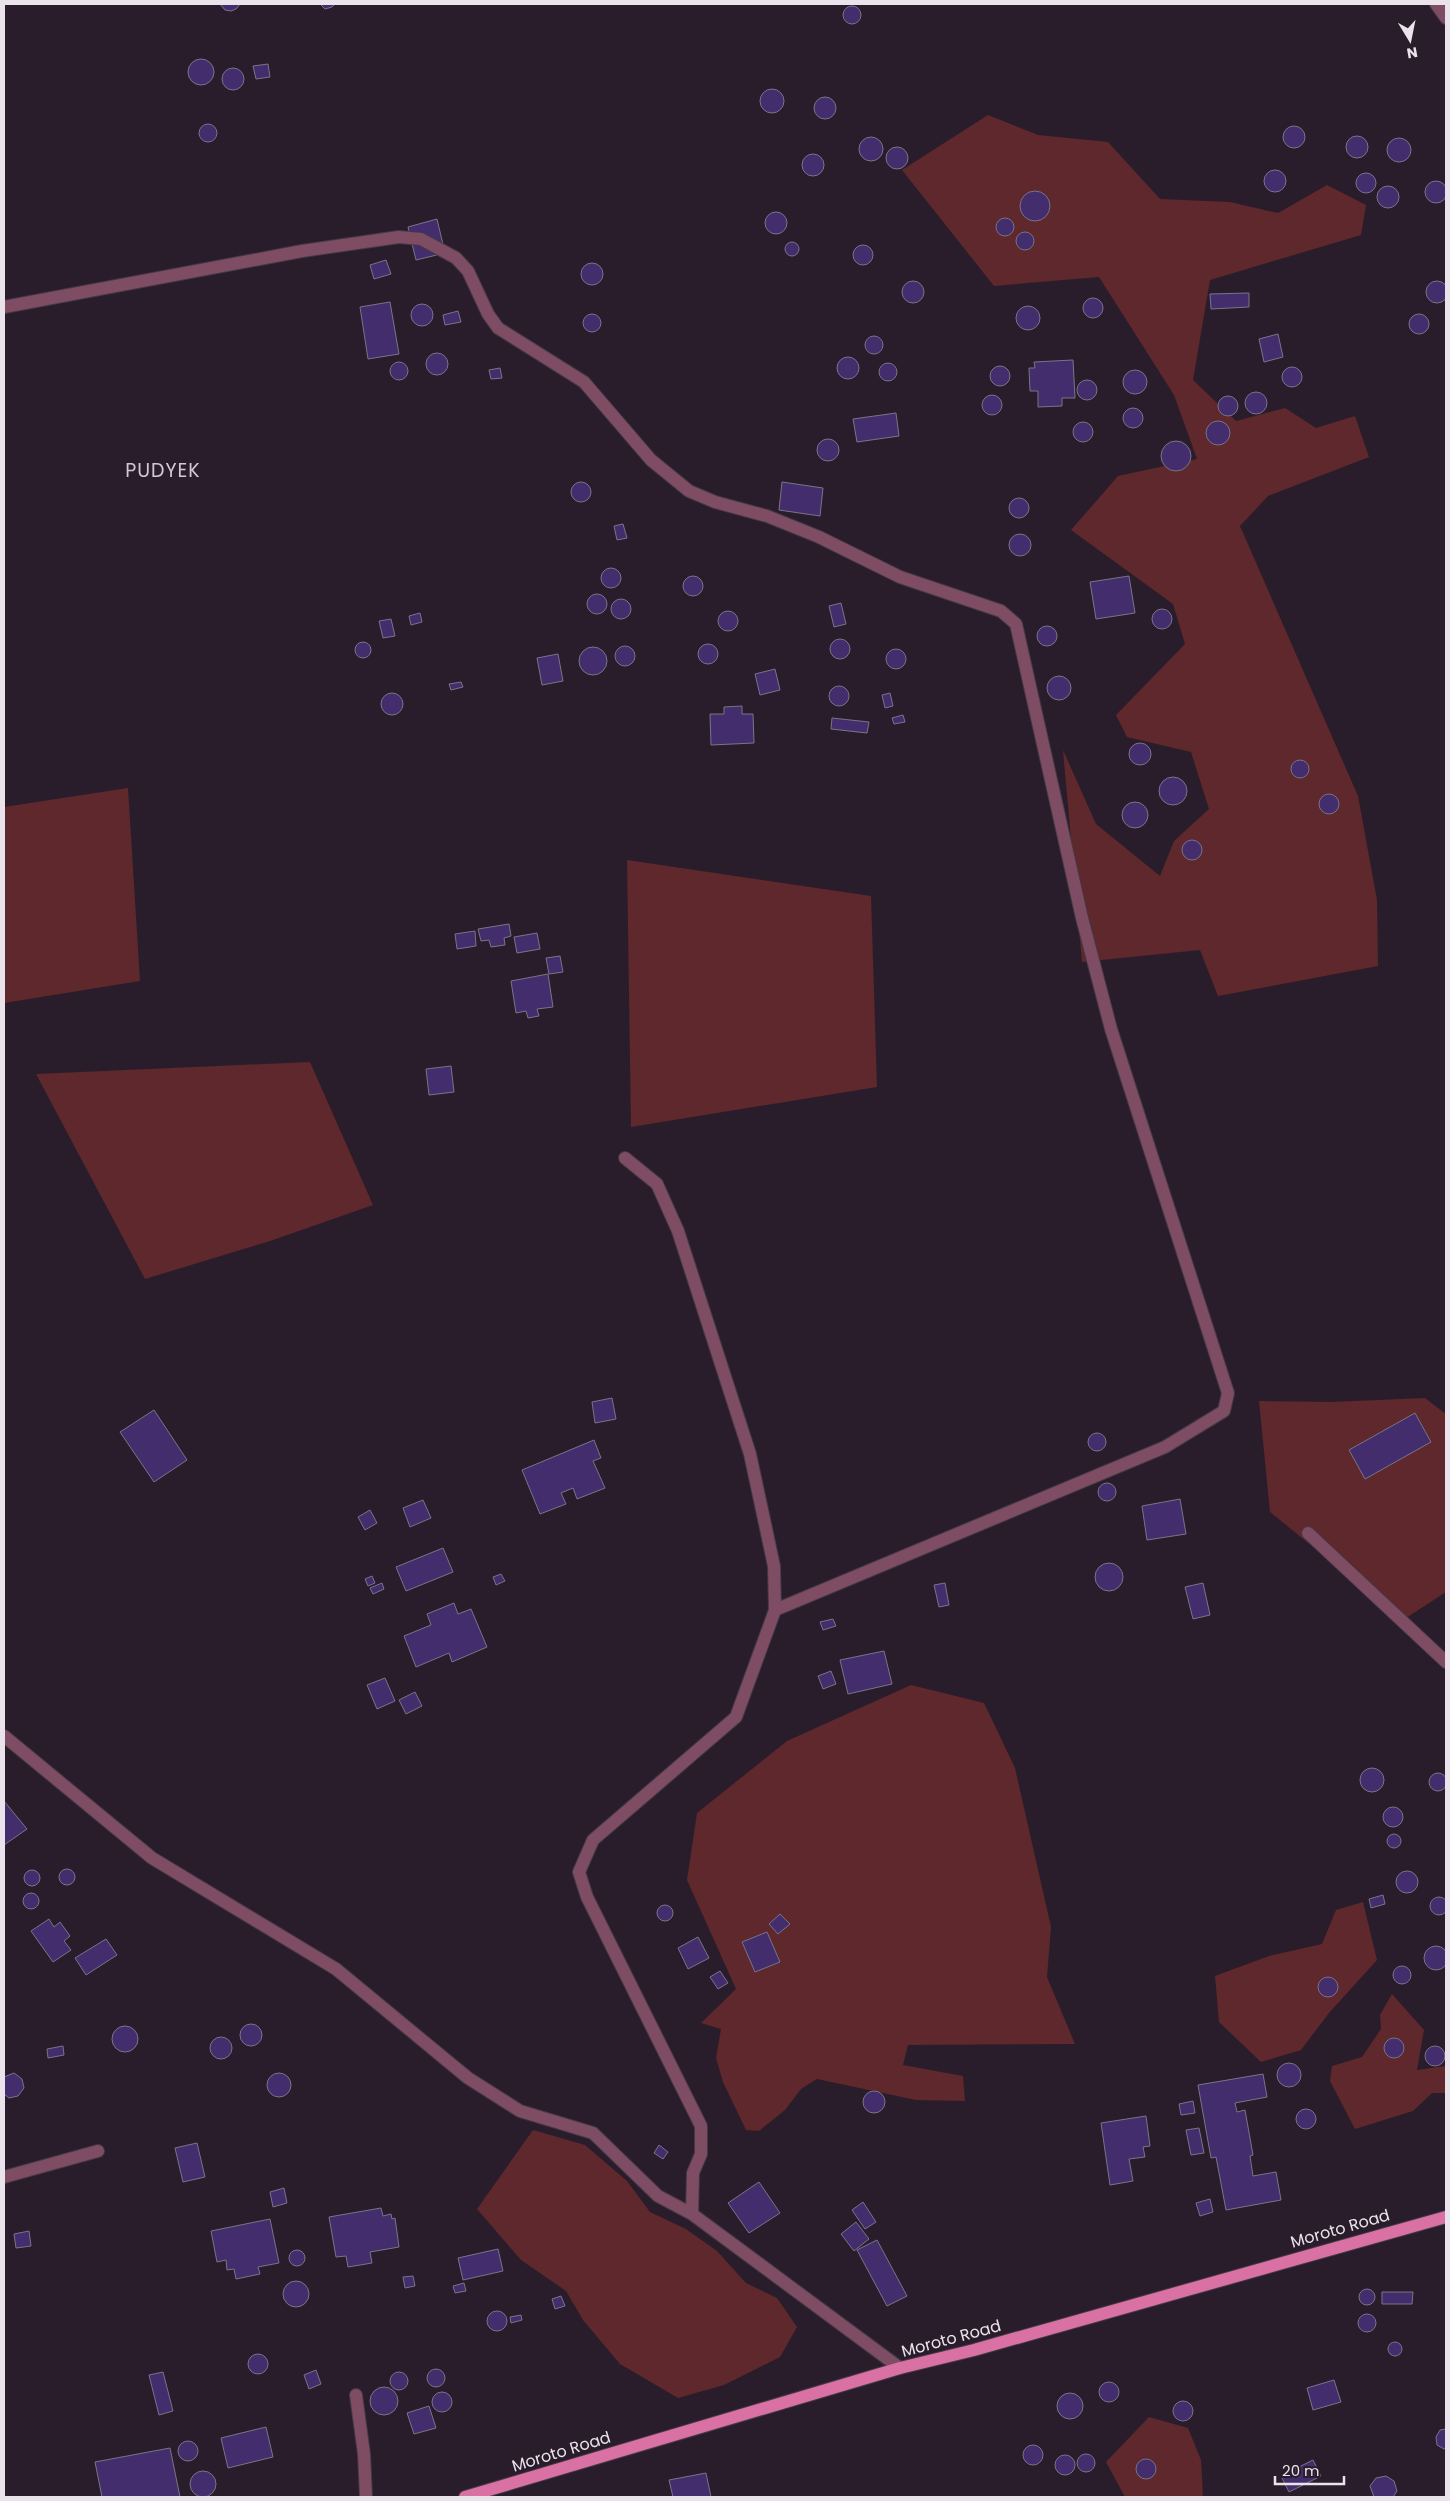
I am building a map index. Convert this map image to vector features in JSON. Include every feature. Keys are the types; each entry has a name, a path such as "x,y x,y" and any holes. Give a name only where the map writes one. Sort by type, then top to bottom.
{"main road":[{"name":"Moroto Road","path":"465,2497 900,2368 983,2347 1446,2216"}],"street":[{"path":"1436,4 1446,18"},
{"path":"4,307 302,252 399,237 421,238 456,258 468,271 488,314 498,328 584,382 651,460 689,491 715,502 767,516 818,537 900,577 1002,611 1016,624 1082,918 1111,1029 1228,1393 1224,1411 1164,1447 775,1610"},
{"path":"625,1158 657,1184 678,1231 750,1454 774,1566 775,1610 736,1717 593,1840 579,1872 587,1897 701,2126 701,2154 694,2173 692,2214"},
{"path":"1308,1533 1446,1662"},
{"path":"4,1736 152,1858 336,1969 468,2078 520,2111 593,2133 658,2196 692,2214 900,2368"},
{"path":"4,2177 98,2151"},
{"path":"356,2395 364,2454 366,2497"}],"shaded area":[{"path":"988,115 1038,135 1108,142 1160,199 1230,202 1278,213 1327,185 1366,205 1361,235 1210,280 1193,380 1236,421 1285,408 1316,428 1355,416 1369,457 1268,496 1240,526 1358,796 1377,900 1378,966 1218,996 1200,950 1082,962 1063,750 1096,824 1160,876 1174,841 1209,809 1191,752 1127,737 1116,715 1185,644 1173,604 1071,530 1118,476 1197,459 1174,395 1099,277 994,286 902,170"},
{"path":"128,788 140,981 4,1003 4,807"},
{"path":"627,860 871,896 877,1087 631,1127"},
{"path":"310,1062 373,1205 270,1241 145,1279 36,1074"},
{"path":"1425,1398 1446,1414 1446,1592 1403,1620 1270,1512 1259,1401 1332,1402"},
{"path":"911,1685 984,1703 1015,1768 1051,1927 1047,1977 1075,2044 908,2045 903,2065 963,2076 965,2101 916,2100 817,2079 801,2089 785,2110 759,2131 746,2130 723,2082 716,2058 721,2029 701,2023 736,1989 687,1880 697,1813 787,1741"},
{"path":"1363,1902 1377,1960 1329,2013 1301,2050 1261,2062 1219,2022 1215,1976 1269,1956 1322,1944 1336,1910"},
{"path":"1392,1994 1424,2030 1417,2070 1446,2066 1446,2093 1432,2093 1413,2111 1355,2129 1330,2081 1332,2066 1362,2057 1381,2029 1380,2015"},
{"path":"533,2130 585,2145 627,2181 650,2212 686,2229 717,2251 746,2283 777,2298 797,2327 780,2357 724,2385 678,2398 620,2364 583,2320 566,2291 521,2260 477,2209"},
{"path":"1149,2417 1188,2428 1201,2460 1203,2497 1125,2497 1106,2462"}],"building":[{"path":"220,4 240,4 231,11 225,10"},
{"path":"320,4 335,4 325,9"},
{"path":"852,6 858,9 861,15 858,21 852,24 846,21 843,15 846,9"},
{"path":"201,59 210,63 214,72 210,81 201,85 192,81 188,72 192,63"},
{"path":"268,64 270,77 256,79 253,66"},
{"path":"233,68 241,71 244,79 241,87 233,90 225,87 222,79 225,71"},
{"path":"772,89 781,92 784,101 781,110 772,113 763,110 760,101 763,92"},
{"path":"825,97 833,100 836,108 833,116 825,119 817,116 814,108 817,100"},
{"path":"208,124 214,127 217,133 214,139 208,142 202,139 199,133 202,127"},
{"path":"1294,126 1302,129 1305,137 1302,145 1294,148 1286,145 1283,137 1286,129"},
{"path":"1357,136 1365,139 1368,147 1365,155 1357,158 1349,155 1346,147 1349,139"},
{"path":"871,137 880,140 883,149 880,158 871,161 862,158 859,149 862,140"},
{"path":"1399,138 1407,142 1411,150 1407,158 1399,162 1391,158 1387,150 1391,142"},
{"path":"897,147 905,150 908,158 905,166 897,169 889,166 886,158 889,150"},
{"path":"809,154 817,154 824,161 824,169 817,176 809,176 802,169 802,161"},
{"path":"1275,170 1283,173 1286,181 1283,189 1275,192 1267,189 1264,181 1267,173"},
{"path":"1366,173 1373,176 1376,183 1373,190 1366,193 1359,190 1356,183 1359,176"},
{"path":"1436,181 1444,184 1447,192 1444,200 1436,203 1428,200 1425,192 1428,184"},
{"path":"1384,186 1392,186 1399,193 1399,201 1392,208 1384,208 1377,201 1377,193"},
{"path":"1035,191 1046,195 1050,206 1046,217 1035,221 1024,217 1020,206 1024,195"},
{"path":"772,212 780,212 787,219 787,227 780,234 772,234 765,227 765,219"},
{"path":"1005,218 1011,221 1014,227 1011,233 1005,236 999,233 996,227 999,221"},
{"path":"437,219 445,253 416,260 408,227"},
{"path":"1025,232 1031,235 1034,241 1031,247 1025,250 1019,247 1016,241 1019,235"},
{"path":"792,242 797,244 799,249 797,254 792,256 787,254 785,249 787,244"},
{"path":"863,245 870,248 873,255 870,262 863,265 856,262 853,255 856,248"},
{"path":"386,260 391,274 374,279 370,265"},
{"path":"592,263 600,266 603,274 600,282 592,285 584,282 581,274 584,266"},
{"path":"913,281 921,284 924,292 921,300 913,303 905,300 902,292 905,284"},
{"path":"1437,281 1445,284 1448,292 1445,300 1437,303 1429,300 1426,292 1429,284"},
{"path":"1249,293 1249,307 1211,309 1210,294"},
{"path":"1093,298 1100,301 1103,308 1100,315 1093,318 1086,315 1083,308 1086,301"},
{"path":"390,302 399,354 368,359 360,307"},
{"path":"422,304 430,307 433,315 430,323 422,326 414,323 411,315 414,307"},
{"path":"1028,306 1036,310 1040,318 1036,326 1028,330 1020,326 1016,318 1020,310"},
{"path":"458,311 461,322 445,325 443,315"},
{"path":"592,314 598,317 601,323 598,329 592,332 586,329 583,323 586,317"},
{"path":"1419,314 1426,317 1429,324 1426,331 1419,334 1412,331 1409,324 1412,317"},
{"path":"1278,334 1283,357 1264,362 1259,339"},
{"path":"874,336 880,339 883,345 880,351 874,354 868,351 865,345 868,339"},
{"path":"437,353 445,356 448,364 445,372 437,375 429,372 426,364 429,356"},
{"path":"844,357 852,357 859,364 859,372 852,379 844,379 837,372 837,364"},
{"path":"1073,360 1075,398 1062,398 1062,406 1038,407 1038,391 1030,391 1029,368 1035,368 1034,362"},
{"path":"399,362 405,365 408,371 405,377 399,380 393,377 390,371 393,365"},
{"path":"884,363 892,363 897,368 895,379 884,381 879,376 879,368"},
{"path":"1000,366 1007,369 1010,376 1007,383 1000,386 993,383 990,376 993,369"},
{"path":"1292,367 1299,370 1302,377 1299,384 1292,387 1285,384 1282,377 1285,370"},
{"path":"500,368 502,378 491,379 489,370"},
{"path":"1135,370 1144,373 1147,382 1144,391 1135,394 1126,391 1123,382 1126,373"},
{"path":"1087,380 1094,383 1097,390 1094,397 1087,400 1080,397 1077,390 1080,383"},
{"path":"1256,392 1264,395 1267,403 1264,411 1256,414 1248,411 1245,403 1248,395"},
{"path":"988,395 996,395 1002,401 1002,409 996,415 988,415 982,409 982,401"},
{"path":"1228,396 1235,399 1238,406 1235,413 1228,416 1221,413 1218,406 1221,399"},
{"path":"1129,408 1137,408 1143,414 1143,422 1137,428 1129,428 1123,422 1123,414"},
{"path":"896,413 899,436 857,442 853,419"},
{"path":"1218,421 1226,425 1230,433 1226,441 1218,445 1210,441 1206,433 1210,425"},
{"path":"1083,422 1090,425 1093,432 1090,439 1083,442 1076,439 1073,432 1076,425"},
{"path":"828,439 836,442 839,450 836,458 828,461 820,458 817,450 820,442"},
{"path":"1176,441 1187,445 1191,456 1187,467 1176,471 1165,467 1161,456 1165,445"},
{"path":"581,482 588,485 591,492 588,499 581,502 574,499 571,492 574,485"},
{"path":"782,482 823,488 820,516 779,510"},
{"path":"1019,498 1026,501 1029,508 1026,515 1019,518 1012,515 1009,508 1012,501"},
{"path":"623,524 627,538 617,540 614,526"},
{"path":"1020,534 1028,537 1031,545 1028,553 1020,556 1012,553 1009,545 1012,537"},
{"path":"611,568 618,571 621,578 618,585 611,588 604,585 601,578 604,571"},
{"path":"693,576 700,579 703,586 700,593 693,596 686,593 683,586 686,579"},
{"path":"1129,576 1135,613 1096,619 1090,582"},
{"path":"597,594 604,597 607,604 604,611 597,614 590,611 587,604 590,597"},
{"path":"621,599 628,602 631,609 628,616 621,619 614,616 611,609 614,602"},
{"path":"841,603 846,624 834,627 829,606"},
{"path":"1162,609 1169,612 1172,619 1169,626 1162,629 1155,626 1152,619 1155,612"},
{"path":"728,611 735,614 738,621 735,628 728,631 721,628 718,621 721,614"},
{"path":"420,613 422,622 411,625 409,616"},
{"path":"391,619 395,636 383,638 379,621"},
{"path":"1047,626 1054,629 1057,636 1054,643 1047,646 1040,643 1037,636 1040,629"},
{"path":"840,639 847,642 850,649 847,656 840,659 833,656 830,649 833,642"},
{"path":"360,642 366,642 371,647 369,656 360,658 355,653 355,647"},
{"path":"708,644 715,647 718,654 715,661 708,664 701,661 698,654 701,647"},
{"path":"625,646 632,649 635,656 632,663 625,666 618,663 615,656 618,649"},
{"path":"593,647 603,651 607,661 603,671 593,675 583,671 579,661 583,651"},
{"path":"896,649 903,652 906,659 903,666 896,669 889,666 886,659 889,652"},
{"path":"558,654 563,681 542,685 537,658"},
{"path":"775,669 780,690 760,695 755,674"},
{"path":"1059,676 1068,679 1071,688 1068,697 1059,700 1050,697 1047,688 1050,679"},
{"path":"461,682 463,687 451,690 449,684"},
{"path":"839,686 846,689 849,696 846,703 839,706 832,703 829,696 832,689"},
{"path":"392,693 400,696 403,704 400,712 392,715 384,712 381,704 384,696"},
{"path":"890,693 893,706 885,708 882,695"},
{"path":"742,706 742,714 753,714 754,743 711,745 710,714 724,714 724,707"},
{"path":"903,715 905,722 894,724 892,718"},
{"path":"832,718 869,722 867,733 831,729"},
{"path":"1140,743 1148,746 1151,754 1148,762 1140,765 1132,762 1129,754 1132,746"},
{"path":"1296,760 1304,760 1309,765 1307,776 1296,778 1291,773 1291,765"},
{"path":"1173,777 1183,781 1187,791 1183,801 1173,805 1163,801 1159,791 1163,781"},
{"path":"1329,794 1336,797 1339,804 1336,811 1329,814 1322,811 1319,804 1322,797"},
{"path":"1135,802 1145,805 1148,815 1145,825 1135,828 1125,825 1122,815 1125,805"},
{"path":"1192,840 1199,843 1202,850 1199,857 1192,860 1185,857 1182,850 1185,843"},
{"path":"509,924 511,936 504,938 505,945 491,947 489,940 481,941 478,929"},
{"path":"475,931 476,946 457,949 455,934"},
{"path":"537,933 540,949 517,953 514,937"},
{"path":"560,956 563,972 549,974 546,958"},
{"path":"548,974 553,1007 537,1009 539,1016 528,1018 526,1011 516,1013 511,981"},
{"path":"451,1066 454,1092 429,1095 426,1069"},
{"path":"612,1398 616,1419 595,1423 592,1402"},
{"path":"154,1410 187,1460 154,1482 120,1432"},
{"path":"1415,1413 1431,1442 1365,1479 1349,1450"},
{"path":"1097,1433 1103,1436 1106,1442 1103,1448 1097,1451 1091,1448 1088,1442 1091,1436"},
{"path":"594,1440 601,1458 593,1461 605,1488 577,1499 573,1488 561,1493 566,1504 540,1514 522,1470"},
{"path":"1107,1483 1113,1486 1116,1492 1113,1498 1107,1501 1101,1498 1098,1492 1101,1486"},
{"path":"1180,1499 1186,1534 1147,1540 1142,1506"},
{"path":"423,1500 431,1518 410,1527 403,1508"},
{"path":"370,1510 377,1523 365,1530 358,1517"},
{"path":"443,1548 453,1572 406,1591 396,1567"},
{"path":"1109,1563 1119,1567 1123,1577 1119,1587 1109,1591 1099,1587 1095,1577 1099,1567"},
{"path":"501,1574 505,1581 496,1585 493,1577"},
{"path":"372,1576 375,1583 368,1586 365,1579"},
{"path":"382,1583 384,1589 373,1594 370,1588"},
{"path":"945,1583 949,1605 939,1607 934,1585"},
{"path":"1203,1583 1210,1615 1193,1619 1185,1587"},
{"path":"454,1603 458,1614 471,1609 487,1647 452,1662 449,1653 416,1667 404,1636 431,1625 427,1614"},
{"path":"833,1619 836,1626 823,1630 820,1622"},
{"path":"884,1651 892,1684 848,1694 840,1660"},
{"path":"831,1671 836,1684 823,1689 818,1676"},
{"path":"385,1678 395,1701 377,1709 367,1685"},
{"path":"415,1692 422,1706 406,1714 399,1700"},
{"path":"1372,1768 1380,1772 1384,1780 1380,1788 1372,1792 1364,1788 1360,1780 1364,1772"},
{"path":"1438,1773 1444,1776 1447,1782 1444,1788 1438,1791 1432,1788 1429,1782 1432,1776"},
{"path":"4,1801 27,1829 4,1845"},
{"path":"1393,1807 1400,1810 1403,1817 1400,1824 1393,1827 1386,1824 1383,1817 1386,1810"},
{"path":"1391,1834 1397,1834 1401,1841 1397,1848 1391,1848 1387,1844 1387,1838"},
{"path":"67,1869 75,1877 67,1885 59,1877"},
{"path":"32,1870 40,1878 32,1886 24,1878"},
{"path":"1407,1871 1415,1874 1418,1882 1415,1890 1407,1893 1399,1890 1396,1882 1399,1874"},
{"path":"31,1893 39,1901 31,1909 23,1901"},
{"path":"1383,1895 1385,1904 1371,1908 1369,1899"},
{"path":"1439,1897 1445,1900 1448,1906 1445,1912 1439,1915 1433,1912 1430,1906 1433,1900"},
{"path":"665,1905 673,1913 665,1921 657,1913"},
{"path":"780,1914 790,1924 778,1934 769,1924"},
{"path":"49,1919 54,1927 60,1922 70,1936 64,1941 71,1950 53,1962 31,1931"},
{"path":"767,1932 780,1962 755,1972 742,1942"},
{"path":"698,1937 709,1958 688,1969 678,1948"},
{"path":"106,1939 117,1955 86,1975 75,1958"},
{"path":"1436,1946 1441,1947 1447,1953 1447,1963 1441,1969 1436,1970 1431,1969 1425,1963 1424,1958 1425,1953 1431,1947"},
{"path":"1402,1966 1408,1969 1411,1975 1408,1981 1402,1984 1396,1981 1393,1975 1396,1969"},
{"path":"720,1971 728,1983 718,1989 710,1977"},
{"path":"1328,1977 1335,1980 1338,1987 1335,1994 1328,1997 1321,1994 1318,1987 1321,1980"},
{"path":"251,2024 259,2027 262,2035 259,2043 251,2046 243,2043 240,2035 243,2027"},
{"path":"125,2026 134,2030 138,2039 134,2048 125,2052 116,2048 112,2039 116,2030"},
{"path":"221,2037 229,2040 232,2048 229,2056 221,2059 213,2056 210,2048 213,2040"},
{"path":"1390,2038 1398,2038 1404,2044 1404,2052 1398,2058 1390,2058 1384,2052 1384,2044"},
{"path":"63,2046 64,2055 48,2058 47,2049"},
{"path":"1435,2046 1442,2049 1445,2056 1442,2063 1435,2066 1428,2063 1425,2056 1428,2049"},
{"path":"1289,2063 1294,2064 1300,2070 1300,2080 1294,2086 1289,2087 1284,2086 1278,2080 1277,2075 1278,2070 1284,2064"},
{"path":"14,2073 22,2079 24,2088 18,2096 9,2098 4,2094 4,2077"},
{"path":"279,2073 288,2076 291,2085 288,2094 279,2097 270,2094 267,2085 270,2076"},
{"path":"1263,2074 1267,2097 1235,2103 1237,2112 1245,2110 1253,2155 1250,2156 1253,2176 1276,2172 1281,2200 1226,2210 1216,2157 1211,2158 1198,2085"},
{"path":"870,2091 878,2091 885,2098 885,2106 878,2113 870,2113 863,2106 863,2098"},
{"path":"1193,2101 1195,2113 1181,2115 1179,2104"},
{"path":"1302,2109 1310,2109 1316,2115 1316,2123 1310,2129 1302,2129 1296,2123 1296,2115"},
{"path":"1146,2116 1150,2146 1143,2147 1145,2157 1129,2159 1133,2181 1110,2185 1101,2123"},
{"path":"1199,2128 1204,2153 1191,2155 1186,2130"},
{"path":"197,2143 205,2177 183,2182 175,2148"},
{"path":"659,2145 668,2152 663,2159 654,2153"},
{"path":"759,2182 780,2213 749,2233 728,2203"},
{"path":"284,2188 287,2203 273,2207 270,2192"},
{"path":"1210,2199 1213,2212 1200,2216 1196,2203"},
{"path":"863,2202 876,2222 865,2229 852,2210"},
{"path":"381,2208 383,2216 391,2214 392,2219 395,2218 399,2247 370,2252 372,2263 348,2267 346,2256 336,2257 329,2217"},
{"path":"270,2219 279,2263 258,2267 260,2274 236,2279 234,2269 227,2270 226,2260 217,2262 211,2231"},
{"path":"856,2222 869,2239 854,2251 841,2234"},
{"path":"29,2231 31,2246 16,2248 14,2234"},
{"path":"877,2240 907,2296 887,2306 857,2250"},
{"path":"498,2249 503,2271 463,2280 458,2258"},
{"path":"297,2250 305,2258 297,2266 289,2258"},
{"path":"413,2276 415,2286 405,2288 403,2277"},
{"path":"296,2281 305,2285 309,2294 305,2303 296,2307 287,2303 283,2294 287,2285"},
{"path":"464,2283 466,2291 455,2293 453,2286"},
{"path":"1367,2289 1375,2297 1367,2305 1359,2297"},
{"path":"1382,2292 1413,2292 1412,2304 1382,2304"},
{"path":"561,2296 565,2306 555,2309 552,2299"},
{"path":"497,2311 504,2314 507,2321 504,2328 497,2331 490,2328 487,2321 490,2314"},
{"path":"1363,2314 1371,2314 1376,2319 1374,2330 1363,2332 1358,2327 1358,2319"},
{"path":"521,2315 522,2320 511,2323 510,2317"},
{"path":"1392,2342 1398,2342 1402,2349 1398,2356 1392,2356 1388,2352 1388,2346"},
{"path":"258,2354 265,2357 268,2364 265,2371 258,2374 251,2371 248,2364 251,2357"},
{"path":"436,2369 442,2372 445,2378 442,2384 436,2387 430,2384 427,2378 430,2372"},
{"path":"316,2370 321,2384 309,2389 304,2375"},
{"path":"163,2372 173,2411 159,2415 149,2375"},
{"path":"399,2372 405,2375 408,2381 405,2387 399,2390 393,2387 390,2381 393,2375"},
{"path":"1334,2380 1341,2402 1313,2410 1307,2388"},
{"path":"1109,2382 1116,2385 1119,2392 1116,2399 1109,2402 1102,2399 1099,2392 1102,2385"},
{"path":"384,2387 394,2391 398,2401 394,2411 384,2415 374,2411 370,2401 374,2391"},
{"path":"438,2392 446,2392 452,2398 452,2406 446,2412 438,2412 432,2406 432,2398"},
{"path":"1070,2393 1079,2397 1083,2406 1079,2415 1070,2419 1061,2415 1057,2406 1061,2397"},
{"path":"1183,2401 1190,2404 1193,2411 1190,2418 1183,2421 1176,2418 1173,2411 1176,2404"},
{"path":"429,2406 436,2428 414,2434 407,2413"},
{"path":"266,2427 273,2457 228,2468 221,2438"},
{"path":"1446,2429 1446,2448 1444,2449 1437,2445 1436,2437 1440,2430"},
{"path":"188,2441 195,2444 198,2451 195,2458 188,2461 181,2458 178,2451 181,2444"},
{"path":"1033,2445 1040,2448 1043,2455 1040,2462 1033,2465 1026,2462 1023,2455 1026,2448"},
{"path":"170,2448 180,2497 102,2497 95,2462"},
{"path":"1082,2454 1090,2454 1095,2459 1093,2470 1082,2472 1077,2467 1077,2459"},
{"path":"1065,2455 1072,2458 1075,2465 1072,2472 1065,2475 1058,2472 1055,2465 1058,2458"},
{"path":"1146,2459 1153,2462 1156,2469 1153,2476 1146,2479 1139,2476 1136,2469 1139,2462"},
{"path":"1313,2460 1321,2476 1289,2492 1281,2476"},
{"path":"203,2471 212,2475 216,2484 212,2493 203,2497 194,2493 190,2484 194,2475"},
{"path":"706,2473 711,2497 673,2497 669,2480"},
{"path":"1386,2476 1394,2481 1397,2491 1393,2497 1374,2497 1370,2486 1376,2478"}],"district":[{"name":"PUDYEK","path":"163,470"}]}
